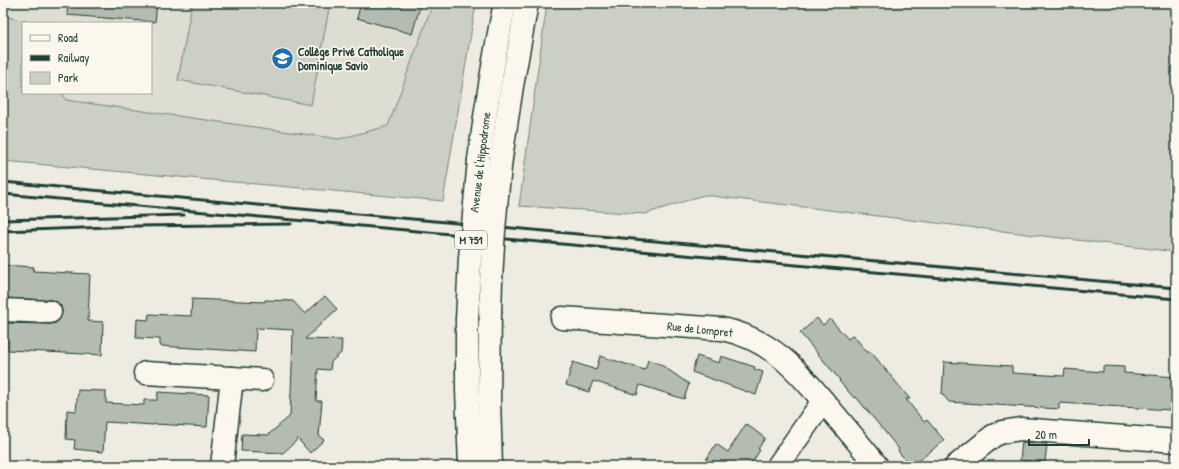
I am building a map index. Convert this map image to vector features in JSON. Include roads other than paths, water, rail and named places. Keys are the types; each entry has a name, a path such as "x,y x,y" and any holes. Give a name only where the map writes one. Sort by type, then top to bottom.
{"street":[{"name":"Avenue de l'Hippodrome","path":"470,466 467,404 467,320 470,258 479,160 486,108 505,3"},
{"name":"Avenue de l'Hippodrome","path":"491,466 489,392 491,262 495,211 502,158 526,3"},
{"path":"3,310 50,312"},
{"name":"Rue de Lompret","path":"562,318 714,328 734,331 746,335 783,358 823,401 877,466"},
{"path":"145,373 262,380"},
{"path":"222,466 232,378"},
{"path":"778,466 823,401"},
{"path":"956,466 993,436 1002,432 1020,429 1176,441"}],"railway":[{"path":"3,182 1176,288"},
{"path":"3,194 1176,299"},
{"path":"3,220 184,215"},
{"path":"3,231 136,226 291,224"}],"place":[{"name":"Collège Privé Catholique Dominique Savio","path":"282,58"}]}
